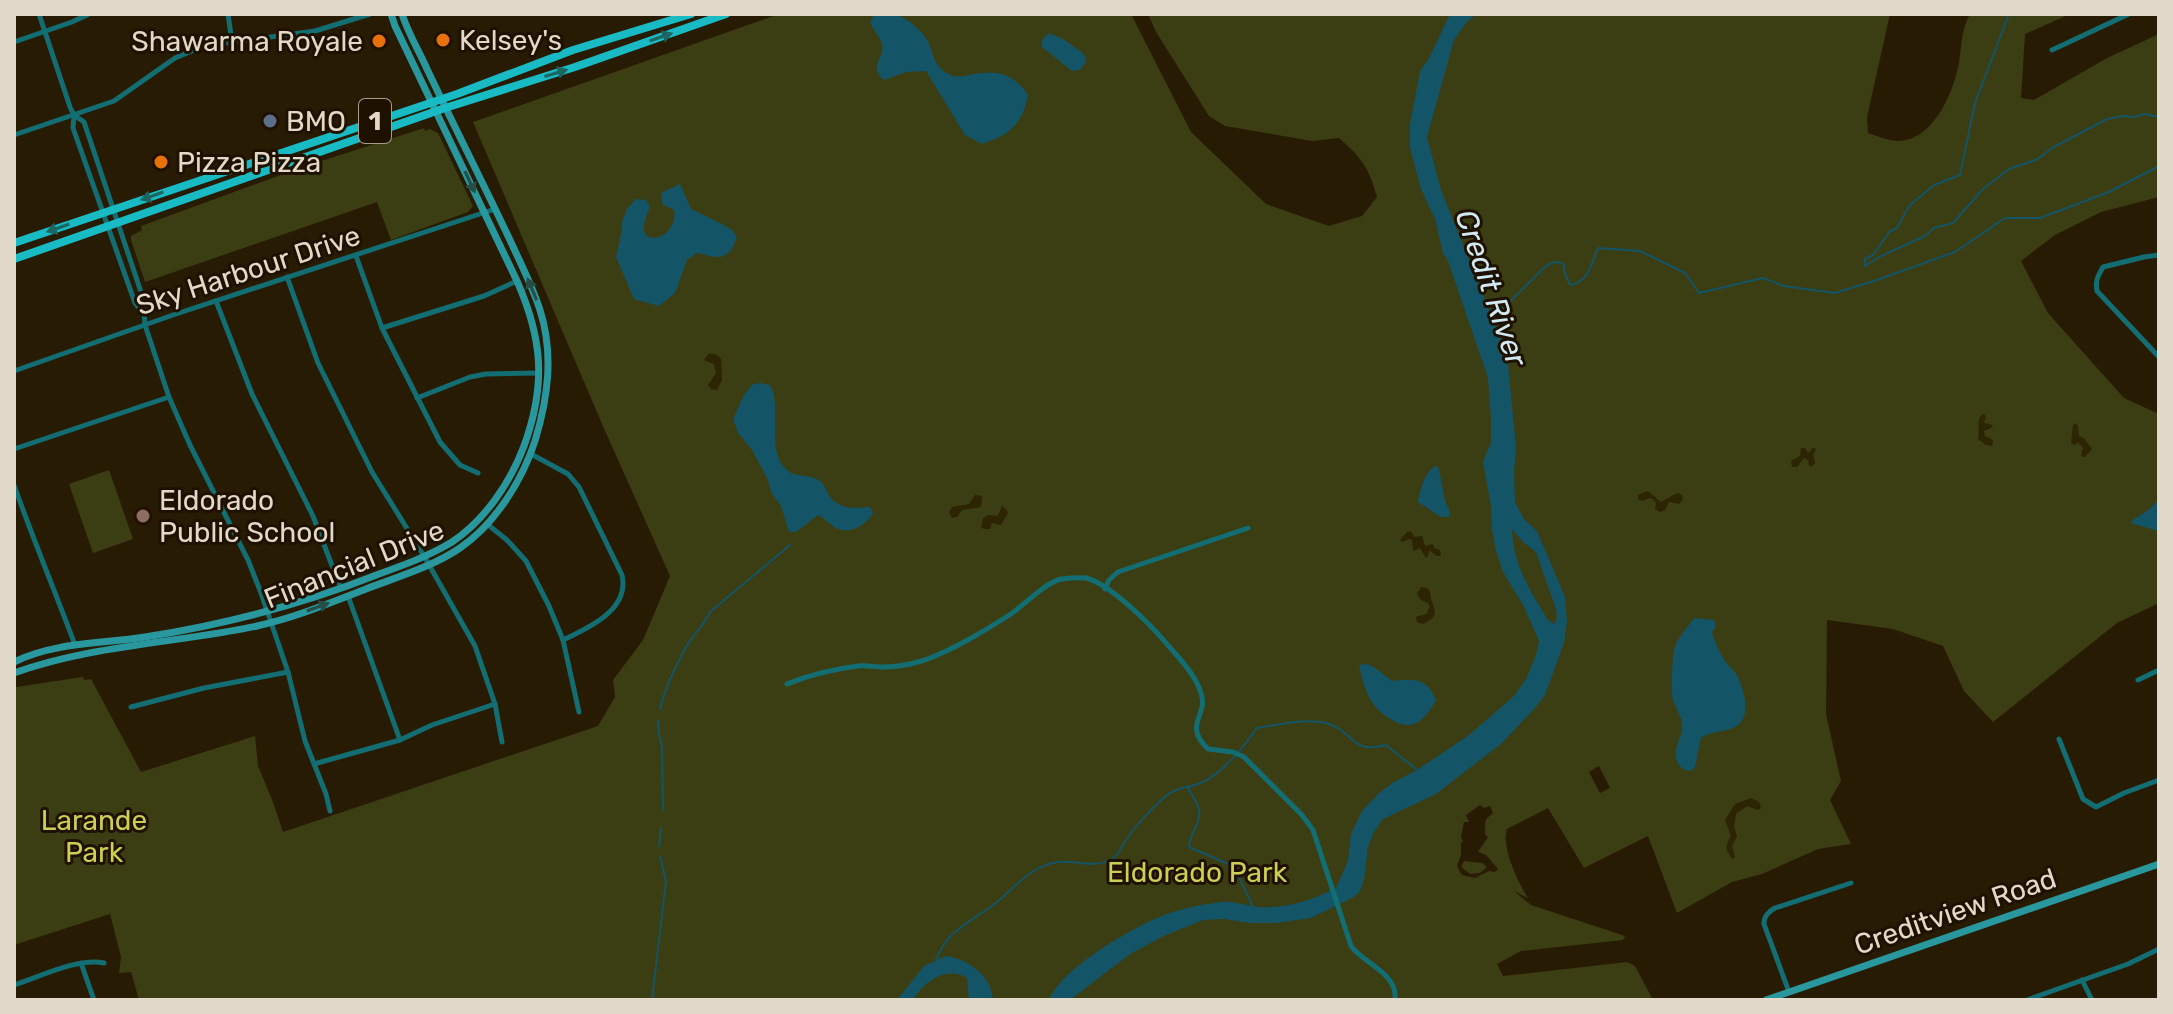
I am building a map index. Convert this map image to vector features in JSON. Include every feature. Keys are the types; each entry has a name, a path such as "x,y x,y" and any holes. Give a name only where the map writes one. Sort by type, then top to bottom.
{"main road":[{"name":"1","path":"14,259 438,105 573,50 691,14"},
{"name":"1","path":"14,243 438,105 575,67 726,14"}],"street":[{"path":"39,14 70,107 74,115 84,122 114,209 143,298 145,325 169,397 248,560 268,612 288,672 305,741 330,811"},
{"path":"14,42 89,14"},
{"path":"228,14 232,42"},
{"path":"14,135 114,101 187,52 204,46 315,31 370,14"},
{"name":"Financial Drive","path":"14,662 40,651 142,637 268,612 426,560 461,547 486,523 517,481 531,454 544,410 548,346 541,312 495,209 391,14"},
{"name":"Financial Drive","path":"14,673 67,657 271,622 348,596 426,560 463,533 503,488 519,458 535,409 538,345 534,323 484,213 402,14"},
{"path":"2052,50 2129,14"},
{"path":"74,115 73,128 103,213 135,303 144,313"},
{"name":"Sky Harbour Drive","path":"14,371 495,209"},
{"path":"2159,255 2103,267 2096,284 2097,291 2159,357"},
{"path":"356,256 382,328 440,442 460,465 478,473"},
{"path":"287,277 318,363 372,472 475,646 495,704 502,742"},
{"path":"382,328 484,296 517,281"},
{"path":"216,301 252,394 313,516 341,589"},
{"path":"417,398 470,377 548,373"},
{"path":"14,449 169,397"},
{"path":"531,454 568,474 579,487 624,583 620,599 598,622 563,640"},
{"path":"14,485 75,645"},
{"path":"486,523 526,561 563,640 579,712"},
{"path":"1105,589 1118,572 1248,528"},
{"path":"787,684 804,677 861,665 887,667 906,664 948,651 1012,613 1057,580 1087,579 1134,610 1186,666 1201,692 1203,701 1195,728 1205,746 1244,757 1313,830 1354,951 1372,963 1392,983 1396,990 1395,1000"},
{"path":"348,596 400,740"},
{"path":"2138,680 2159,670"},
{"path":"131,707 204,688 288,672"},
{"path":"314,764 400,740 432,725 495,704"},
{"path":"2059,739 2083,799 2096,807 2159,780"},
{"name":"Creditview Road","path":"1766,1000 1790,996 2159,864"},
{"path":"1790,996 1764,924 1765,916 1775,908 1851,883"},
{"path":"2027,1000 2128,964 2159,949"},
{"path":"14,985 81,963 94,960 104,963"},
{"path":"81,963 94,1000"},
{"path":"2082,980 2092,1000"}],"green space":[{"path":"779,14 1131,14 1191,132 1266,204 1329,226 1362,216 1377,197 1368,171 1359,158 1339,138 1312,141 1225,126 1209,116 1148,14 1890,14 1867,117 1868,133 1899,141 1911,139 1922,132 1940,112 1956,74 1963,31 1970,14 2070,14 2025,34 2021,98 2034,100 2107,58 2159,34 2159,197 2101,212 2055,235 2021,261 2048,313 2124,398 2159,414 2159,603 2117,623 1993,722 1964,691 1943,646 1893,629 1827,620 1826,714 1841,781 1830,800 1851,844 1818,849 1762,874 1732,882 1677,913 1648,836 1584,868 1548,808 1507,829 1508,855 1528,898 1514,891 1531,905 1625,936 1623,940 1521,951 1497,964 1503,976 1627,962 1635,966 1653,1000 139,1000 131,972 119,973 121,957 110,914 14,945 16,687 83,677 84,680 91,679 141,772 255,736 258,766 283,832 598,726 615,697 613,680 643,640 670,576 473,122","holes":["1599,766 1610,788 1600,793 1589,772","1480,805 1484,808 1490,806 1493,813 1486,820 1485,835 1488,837 1478,852 1486,855 1498,869 1475,878 1462,875 1457,866 1464,822 1469,822 1466,815"]},
{"path":"424,128 425,131 430,129 438,133 473,206 468,212 391,240 377,202 145,282 131,240 131,236 142,230 141,226 300,168"},
{"path":"109,470 133,539 93,553 69,484"},
{"path":"1464,861 1482,863 1487,867 1480,873 1470,874 1461,867"}],"sand":[{"path":"709,353 721,359 722,380 717,390 708,385 716,373 714,364 704,360"},
{"path":"1983,414 1986,416 1984,423 1993,425 1984,431 1985,436 1993,440 1992,446 1978,439 1979,419"},
{"path":"2075,423 2079,436 2092,449 2085,457 2081,456 2083,448 2078,442 2075,445 2071,443"},
{"path":"1801,448 1808,453 1816,449 1812,466 1804,458 1797,467 1792,467 1791,461 1800,456"},
{"path":"1648,491 1661,502 1677,493 1683,499 1679,504 1669,502 1660,512 1655,509 1653,499 1638,499 1638,495"},
{"path":"975,495 982,496 981,507 962,510 952,518 949,512 952,507 969,504"},
{"path":"1002,506 1008,513 1001,525 992,523 990,529 981,527 983,518 998,516"},
{"path":"1411,531 1414,537 1422,536 1425,546 1433,544 1440,550 1441,556 1429,550 1426,558 1420,548 1413,551 1412,540 1400,540"},
{"path":"1421,587 1430,591 1435,613 1423,624 1417,622 1416,617 1426,614 1430,607 1417,594"},
{"path":"1751,798 1759,802 1761,808 1758,810 1747,806 1736,814 1734,826 1737,837 1732,846 1735,857 1732,859 1727,850 1731,836 1725,820 1735,804"}],"water":[{"path":"874,14 893,14 915,26 928,41 937,63 946,73 958,77 996,73 1014,80 1028,95 1018,121 1000,137 982,144 965,135 926,71 906,72 884,80 877,70 882,47 870,23"},
{"name":"Credit River","path":"1450,14 1476,14 1454,40 1427,137 1441,190 1507,354 1516,448 1515,502 1524,519 1537,531 1565,597 1567,622 1564,643 1545,695 1502,743 1436,794 1383,819 1368,847 1364,880 1354,897 1311,918 1276,923 1203,920 1130,954 1070,1000 1049,1000 1057,987 1084,961 1119,938 1167,914 1222,902 1259,907 1289,905 1336,888 1348,861 1351,834 1362,811 1379,793 1469,735 1514,696 1526,679 1536,655 1539,641 1523,605 1503,572 1492,530 1483,462 1491,442 1488,378 1443,253 1435,219 1421,189 1410,148 1410,124 1420,71","holes":["1512,529 1536,552 1556,609 1554,624 1548,620 1524,577"]},
{"path":"1049,33 1084,54 1086,62 1080,70 1072,71 1042,47 1042,40"},
{"path":"680,184 691,209 732,230 737,237 734,246 721,257 697,253 687,260 675,293 659,306 634,299 616,257 627,209 636,199 646,200 650,206 644,223 645,232 648,237 660,237 671,227 674,219 674,210 662,204 661,193"},
{"path":"753,384 770,385 774,394 776,451 780,461 790,472 820,481 830,497 839,504 870,507 873,513 861,526 839,530 818,515 796,532 789,532 781,506 733,419 744,395"},
{"path":"1435,466 1439,470 1449,517 1441,517 1418,502 1425,477"},
{"path":"2159,500 2159,531 2133,524 2131,521"},
{"path":"1694,618 1714,620 1714,639 1725,661 1737,675 1745,713 1736,726 1701,738 1695,767 1691,771 1680,767 1676,757 1682,726 1673,700 1672,675 1675,646"},
{"path":"1367,664 1392,681 1424,683 1436,700 1425,717 1415,724 1403,725 1380,711 1370,699 1359,665"},
{"path":"946,956 977,970 988,983 993,1000 969,1000 967,978 952,973 936,977 913,1000 897,1000 924,966"}],"waterway":[{"path":"1865,265 1865,259 1873,255 1889,232 1897,228 1909,206 1934,185 1960,175 1975,103 2009,14"},
{"path":"1865,266 1925,236 1934,228 1953,223 1983,189 2009,169 2038,159 2052,148 2107,119 2145,114 2159,117"},
{"path":"1492,319 1552,263 1564,265 1570,285 1582,280 1598,248 1640,251 1685,273 1699,293 1763,278 1784,286 1835,293 1955,252 2005,218 2040,218 2109,192 2159,166"},
{"path":"660,709 680,659 710,612 790,545"},
{"path":"658,720 662,746 663,810"},
{"path":"936,959 954,933 1039,868 1058,862 1092,864 1114,857 1145,816 1167,795 1213,776 1238,753 1257,728 1302,721 1329,724 1359,745 1386,745 1417,770"},
{"path":"1187,786 1199,815 1189,847 1226,863 1236,871 1254,909"},
{"path":"659,846 661,828"},
{"path":"652,1000 666,881 660,856"}],"place":[{"name":"Kelsey's","path":"443,40"},
{"name":"Shawarma Royale","path":"379,41"},
{"name":"BMO","path":"270,121"},
{"name":"Pizza Pizza","path":"161,162"},
{"name":"Eldorado Public School","path":"143,516"}],"park label":[{"name":"Larande Park","path":"94,836"},
{"name":"Eldorado Park","path":"1197,872"}]}
